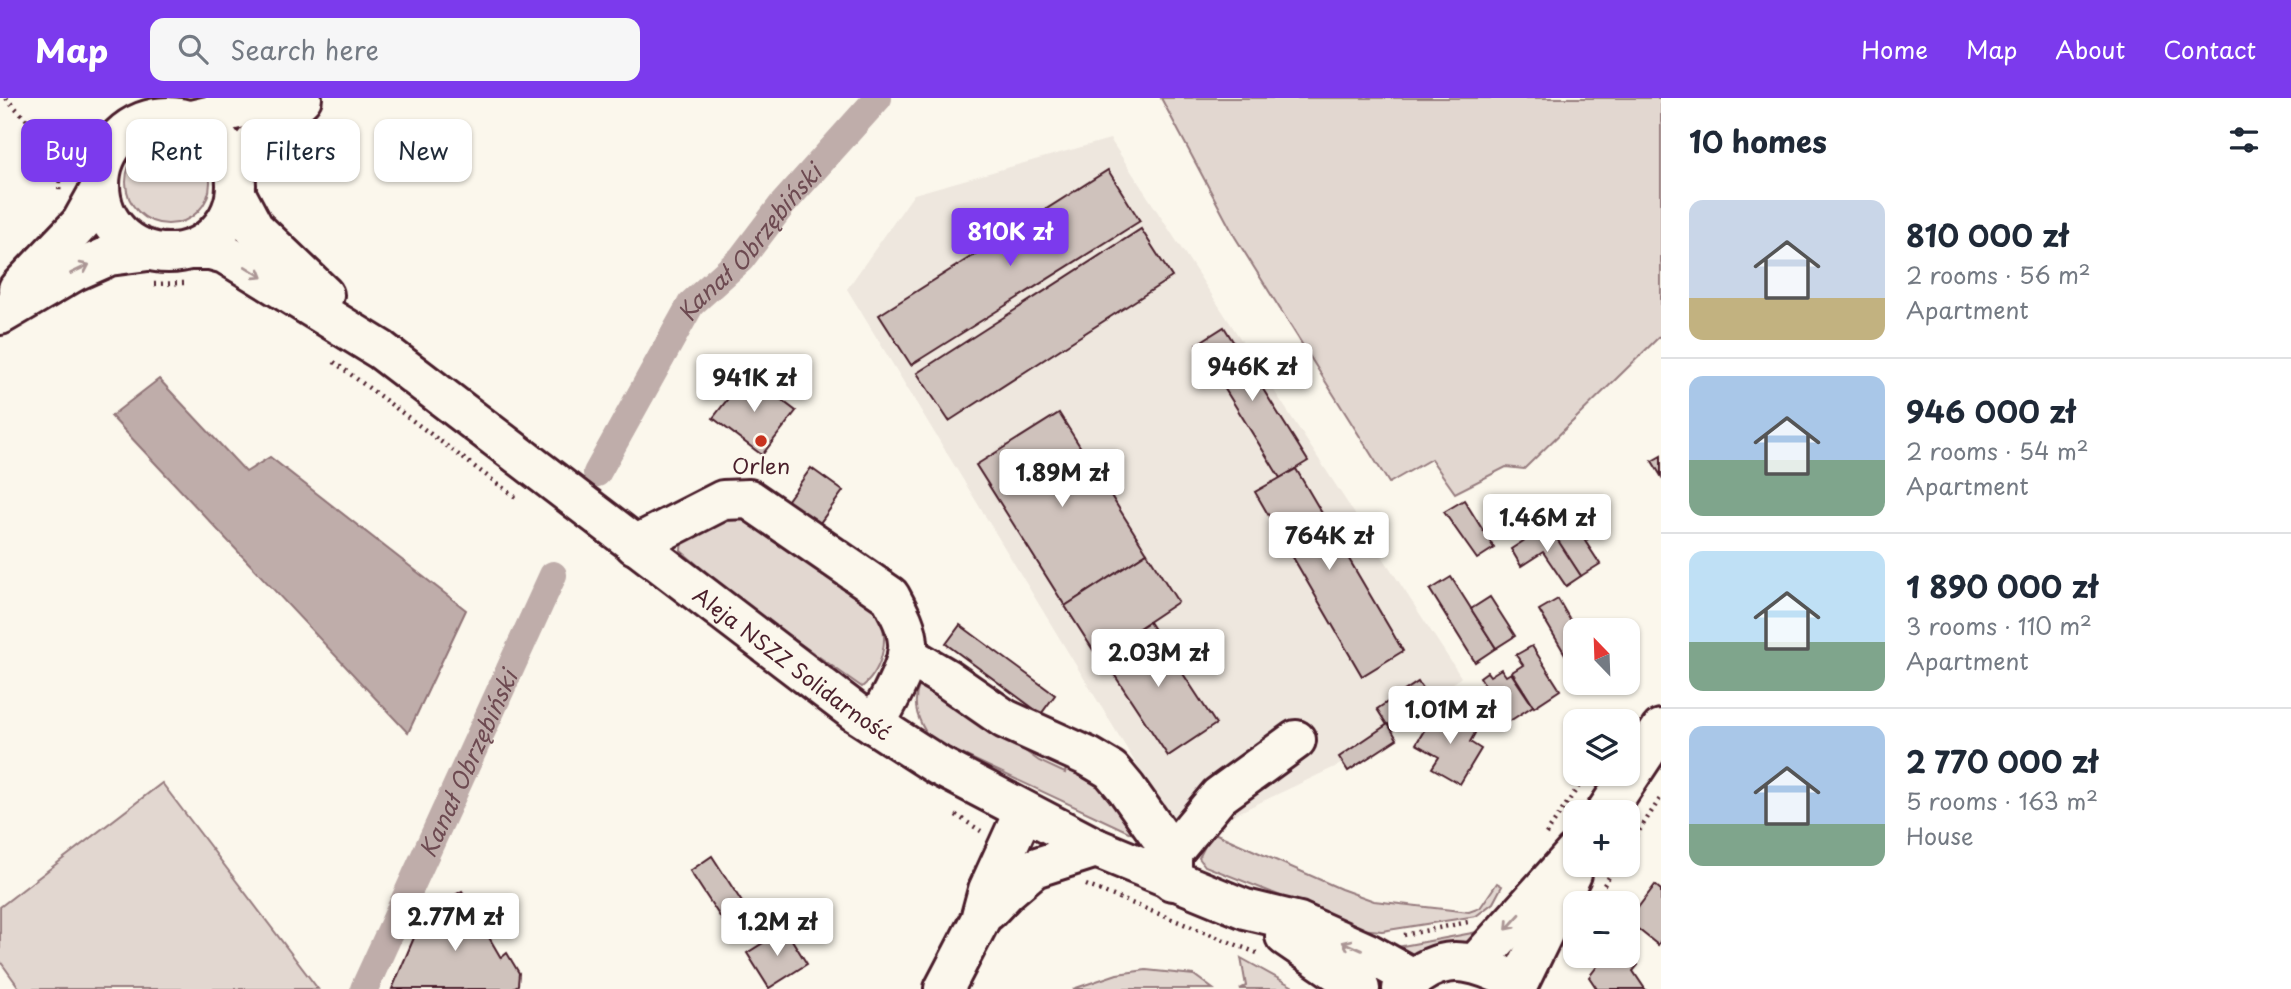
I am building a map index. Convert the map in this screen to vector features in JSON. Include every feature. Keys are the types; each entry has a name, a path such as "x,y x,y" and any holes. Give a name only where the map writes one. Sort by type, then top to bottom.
{"street":[{"path":"195,119 237,109 257,98"},
{"path":"0,315 75,271 109,256 148,251 170,254 191,250 208,242 222,229 231,213 240,163 251,147 302,98"},
{"path":"154,119 184,119"},
{"path":"126,131 111,146 102,167 100,189 104,209 114,227 130,242 148,251"},
{"path":"227,150 232,159 236,185"},
{"name":"Aleja NSZZ Solidarność","path":"236,185 254,228 381,350"},
{"path":"0,308 81,223 100,189"},
{"name":"Aleja NSZZ Solidarność","path":"191,250 210,250 225,254 381,350 855,712 940,766 1097,848 1172,867 1245,909 1360,989"},
{"path":"635,545 723,500 749,499 890,597 902,617 909,644 906,662 876,725"},
{"path":"907,654 1005,719 1089,757 1111,771 1126,788 1172,867 1219,796 1296,740"},
{"path":"1614,800 1661,729"},
{"path":"944,989 980,920 988,890 1024,811"},
{"path":"980,920 1007,891 1034,868 1097,848"},
{"path":"1476,963 1563,866"},
{"path":"1408,984 1427,969 1442,963 1459,961 1476,963 1498,973 1515,989 1570,877"},
{"name":"Aleja NSZZ Solidarność","path":"1245,909 1299,922 1368,953 1408,984"}],"path":[{"path":"6,98 61,156 58,200"},
{"path":"1640,829 1661,797"},
{"path":"1400,935 1479,920"}],"shaded area":[{"path":"1161,98 1661,98 1661,335 1524,469 1506,467 1455,493 1431,459 1389,483 1235,237"},
{"path":"1110,139 1461,677 1375,748 1206,828 1172,823 847,289 914,194"},
{"path":"126,182 210,182 207,198 198,212 184,221 168,224 152,221 138,212"},
{"path":"159,379 246,472 270,457 466,610 408,733 111,416"},
{"path":"732,516 766,528 876,609 883,629 883,650 876,671 862,687 745,605 681,551 682,534"},
{"path":"919,686 934,686 1039,761 1065,773 1068,757 1081,761 1150,842 930,739 917,714"},
{"path":"162,783 318,989 20,989 0,961 0,907"},
{"path":"1212,832 1374,901 1469,912 1480,908 1497,883 1502,886 1493,903 1476,916 1382,931 1347,928 1291,900 1205,866 1199,858"},
{"path":"1483,931 1484,940 1429,956 1407,956 1392,948"},
{"path":"1241,958 1297,989 1240,989 1246,986"},
{"path":"1146,970 1194,975 1213,989 1073,989 1117,974"}],"building":[{"path":"1108,170 1140,221 911,365 879,315"},
{"path":"1141,229 1172,277 949,421 917,373"},
{"path":"1224,327 1308,461 1280,478 1197,344"},
{"path":"747,374 796,411 762,455 713,418"},
{"path":"1059,413 1147,553 1065,606 976,465"},
{"path":"1661,456 1661,476 1652,461"},
{"path":"811,468 843,491 812,534 780,511"},
{"path":"1296,469 1403,651 1362,676 1255,492"},
{"path":"1464,500 1494,548 1477,559 1444,512"},
{"path":"1582,523 1591,537 1585,541 1600,564 1581,576 1556,539"},
{"path":"1548,525 1581,576 1566,586 1543,552 1521,566 1511,549"},
{"path":"1147,553 1178,602 1097,656 1065,606"},
{"path":"1451,577 1496,648 1475,662 1430,590"},
{"path":"1490,597 1515,636 1496,648 1471,609"},
{"path":"1558,599 1569,618 1563,618 1563,651 1539,610"},
{"path":"1149,622 1216,724 1168,756 1100,653"},
{"path":"960,625 1055,695 1041,714 946,644"},
{"path":"1532,646 1560,690 1534,707 1512,672 1523,665 1516,655"},
{"path":"1501,669 1506,676 1511,673 1533,706 1502,726 1480,693 1487,689 1480,677 1487,672 1490,676"},
{"path":"1418,682 1432,703 1391,731 1377,709"},
{"path":"1437,709 1475,733 1470,742 1481,749 1460,784 1432,768 1439,757 1416,744"},
{"path":"1388,724 1397,739 1348,771 1339,757"},
{"path":"712,856 758,927 736,941 690,871"},
{"path":"1655,885 1661,890 1661,940 1658,945 1640,931 1640,905"},
{"path":"462,891 501,958 507,953 519,973 518,985 512,989 392,989 425,912"},
{"path":"785,929 807,964 769,988 747,953"},
{"path":"1596,968 1636,968 1633,971 1645,989 1597,989 1589,977"}],"waterway":[{"name":"Kanał Obrzębiński","path":"597,473 691,304 741,259 782,205 878,98"},
{"name":"Kanał Obrzębiński","path":"364,989 553,575"}],"place":[{"name":"Orlen","path":"761,441"}]}
